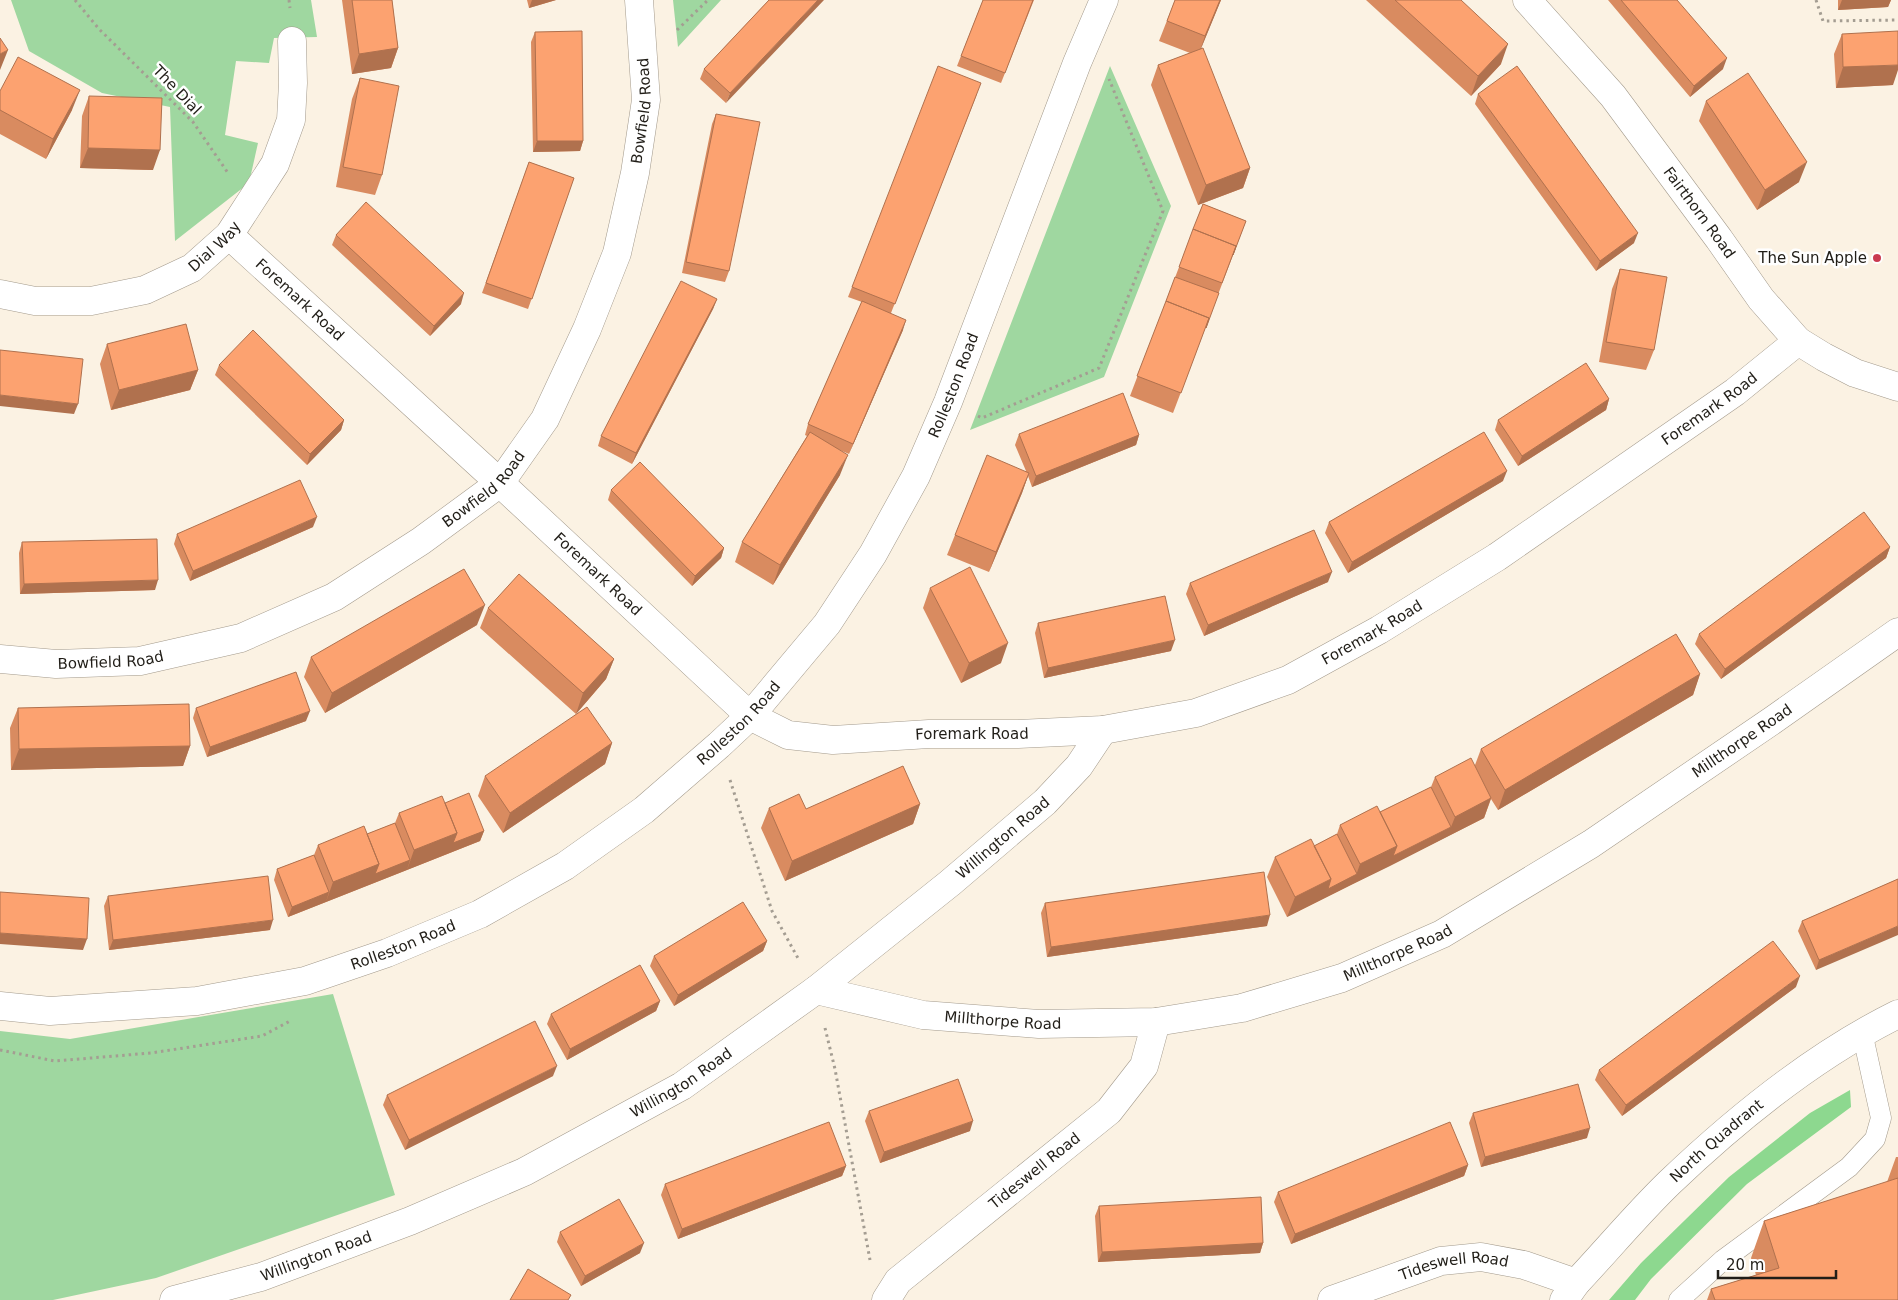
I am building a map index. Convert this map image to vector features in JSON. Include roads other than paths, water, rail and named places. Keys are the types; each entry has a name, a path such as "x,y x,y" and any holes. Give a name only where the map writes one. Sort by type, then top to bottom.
{"street":[{"name":"Bowfield Road","path":"0,659 56,664 140,661 241,638 334,597 421,541 500,483 545,419 587,329 618,253 635,173 646,100 639,0"},
{"name":"Rolleston Road","path":"0,1006 50,1011 197,1001 305,981 387,953 480,914 566,866 644,810 750,716 827,624 873,554 916,476 948,402 1077,63 1104,0"},
{"name":"Fairthorn Road","path":"1527,0 1613,96 1761,299 1798,340 1824,357 1855,373 1898,387"},
{"name":"Dial Way","path":"0,294 35,301 91,301 145,290 192,268 229,235 250,206 275,164 291,120 293,83 292,41"},
{"name":"Foremark Road","path":"229,235 500,483 750,716 788,735 833,740 929,734 1018,734 1103,730 1196,713 1278,683 1379,630 1497,557 1736,392 1798,340"},
{"name":"Millthorpe Road","path":"816,990 923,1015 1039,1024 1156,1022 1242,1008 1342,978 1442,934 1591,844 1898,632"},
{"name":"Willington Road","path":"174,1300 271,1273 410,1221 524,1172 682,1086 816,990 950,883 1044,802 1079,766 1103,730"},
{"name":"North Quadrant","path":"1570,1291 1669,1183 1757,1104 1862,1032 1898,1014"},
{"name":"Tideswell Road","path":"886,1300 898,1281 1109,1111 1144,1066 1156,1022"},
{"name":"Tideswell Road","path":"1332,1300 1441,1261 1481,1257 1524,1266 1570,1291"}],"lane":[{"path":"1680,1300 1723,1260 1849,1168 1875,1139 1881,1118 1862,1032"}],"place":[{"name":"The Sun Apple","path":"1877,258"}]}
